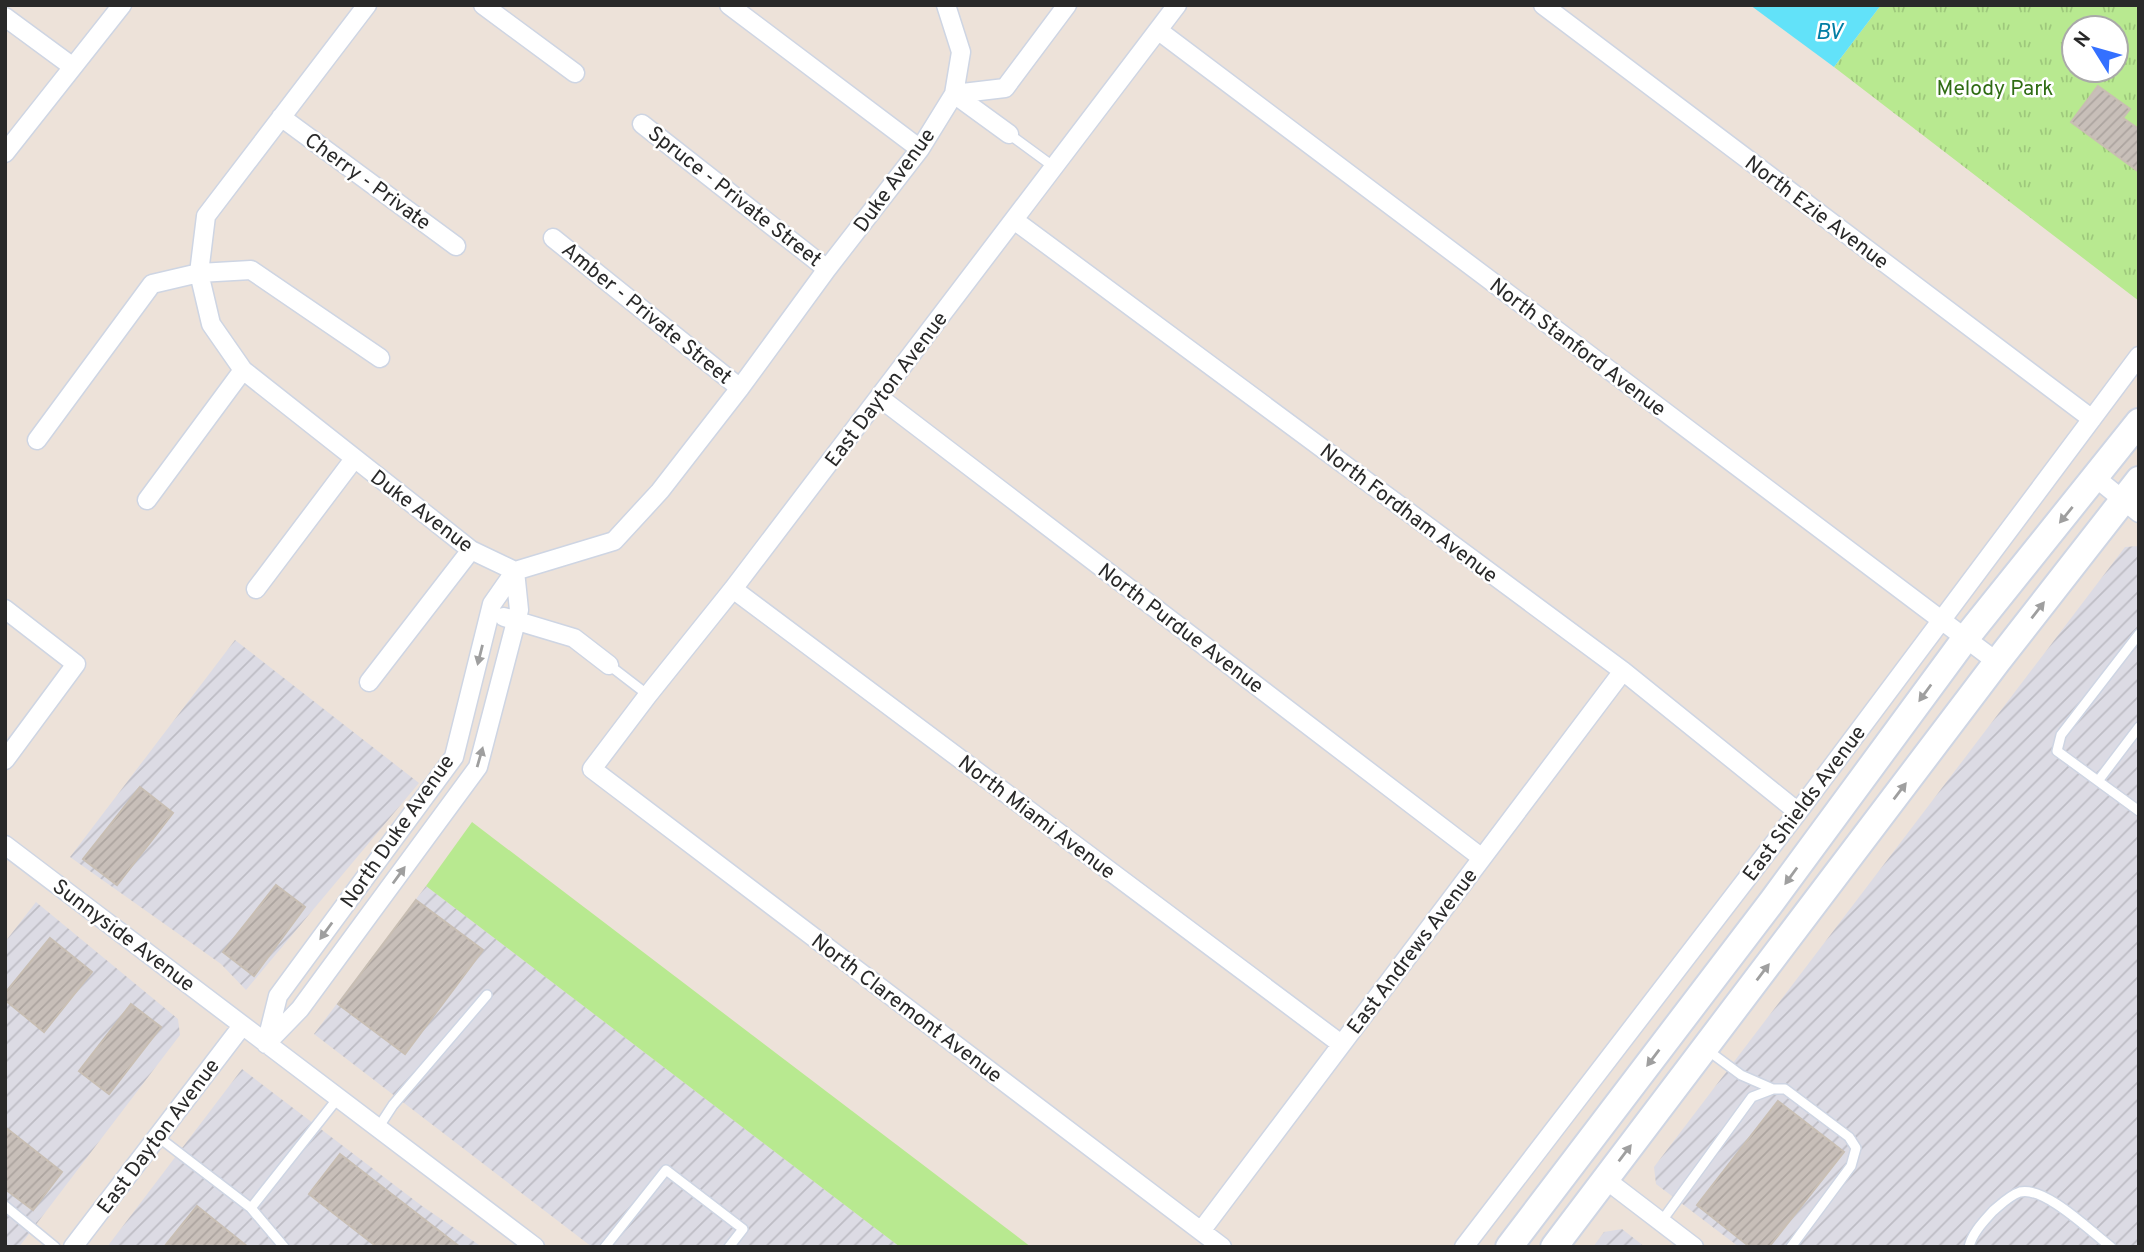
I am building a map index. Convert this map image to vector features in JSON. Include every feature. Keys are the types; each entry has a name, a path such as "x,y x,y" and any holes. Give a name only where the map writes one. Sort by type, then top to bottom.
{"main road":[{"name":"East Shields Avenue","path":"1509,1247 1773,900 1965,639 2139,422"},
{"path":"1555,1247 1605,1179 1715,1056 1997,662 2133,498"}],"street":[{"path":"5,153 122,5"},
{"name":"Duke Avenue","path":"367,5 206,216 199,273 211,324 243,370 471,550 515,571 614,541 660,491 740,388 920,149 954,94 961,52 946,5"},
{"path":"483,5 575,73"},
{"path":"729,5 920,149"},
{"path":"954,94 1005,88 1068,5"},
{"name":"East Dayton Avenue","path":"592,769 880,398 1177,5"},
{"name":"North Ezie Avenue","path":"1543,5 2092,419"},
{"path":"5,17 73,67"},
{"name":"North Stanford Avenue","path":"1159,31 1997,662"},
{"path":"954,94 1009,134"},
{"name":"Cherry - Private","path":"281,117 456,246"},
{"name":"Spruce - Private Street","path":"642,124 827,269"},
{"name":"North Fordham Avenue","path":"1014,220 1623,671 1798,812"},
{"name":"Amber - Private Street","path":"553,238 740,388"},
{"path":"37,440 152,285 199,273 251,270 380,358"},
{"name":"East Shields Avenue","path":"1464,1247 1798,812 2139,356"},
{"path":"147,500 243,370"},
{"name":"North Purdue Avenue","path":"880,398 1482,858"},
{"path":"256,589 354,459"},
{"path":"2096,478 2133,498"},
{"path":"369,682 471,550"},
{"name":"North Duke Avenue","path":"266,1044 278,996 454,757 492,604 515,571"},
{"name":"North Duke Avenue","path":"266,1044 300,1009 478,767 519,610 515,571"},
{"name":"North Miami Avenue","path":"733,589 1342,1045"},
{"path":"5,609 76,664 5,760"},
{"path":"490,614 516,619 574,639 609,665"},
{"name":"East Andrews Avenue","path":"1201,1231 1623,671"},
{"name":"North Claremont Avenue","path":"592,769 1222,1247"},
{"name":"Sunnyside Avenue","path":"5,845 242,1026"},
{"path":"242,1026 535,1247"},
{"name":"East Dayton Avenue","path":"73,1247 242,1026"},
{"path":"1605,1179 1694,1247"}],"lane":[{"path":"1009,134 1054,167"},
{"path":"2139,634 2061,736 2057,751 2139,811"},
{"path":"609,665 648,695"},
{"path":"2098,781 2139,727"},
{"path":"378,1128 393,1105 488,995"},
{"path":"1715,1056 1741,1075 1773,1089"},
{"path":"1661,1222 1752,1097 1773,1089 1785,1089 1849,1138 1857,1148 1851,1166 1791,1247"},
{"path":"251,1208 338,1098"},
{"path":"157,1136 251,1208 284,1247"},
{"path":"605,1247 666,1170 743,1228 729,1247"},
{"path":"1969,1247 1984,1221 2001,1204 2020,1192 2050,1199 2111,1247"},
{"path":"5,1206 55,1247"}],"shaded area":[{"path":"2139,546 2139,1247 1739,1247 1656,1184 1654,1167 2125,547"},
{"path":"235,640 419,783 246,990 221,964 70,857"},
{"path":"426,886 900,1247 592,1247 314,1034"},
{"path":"36,902 178,1019 180,1035 19,1247 5,1247 5,942"},
{"path":"242,1069 422,1206 482,1247 107,1247"},
{"path":"1622,1229 1645,1247 1593,1247 1604,1232"}],"green space":[{"name":"Melody Park","path":"1881,5 2139,5 2139,301 1834,67"},
{"path":"472,822 1031,1247 900,1247 426,886"}],"water":[{"name":"BV","path":"1750,5 1881,5 1834,67"}],"building":[{"path":"2098,86 2130,109 2123,118 2139,129 2139,172 2071,122"},
{"path":"140,787 173,813 117,885 83,859"},
{"path":"276,885 305,907 254,976 223,952"},
{"path":"416,900 483,950 405,1054 338,1004"},
{"path":"50,938 92,972 44,1032 5,1000 5,993"},
{"path":"131,1004 161,1027 109,1094 79,1071"},
{"path":"1778,1101 1844,1152 1769,1247 1750,1247 1697,1205"},
{"path":"5,1127 62,1172 33,1210 5,1189"},
{"path":"340,1154 460,1247 377,1247 309,1194"},
{"path":"197,1206 248,1247 164,1247"}]}
